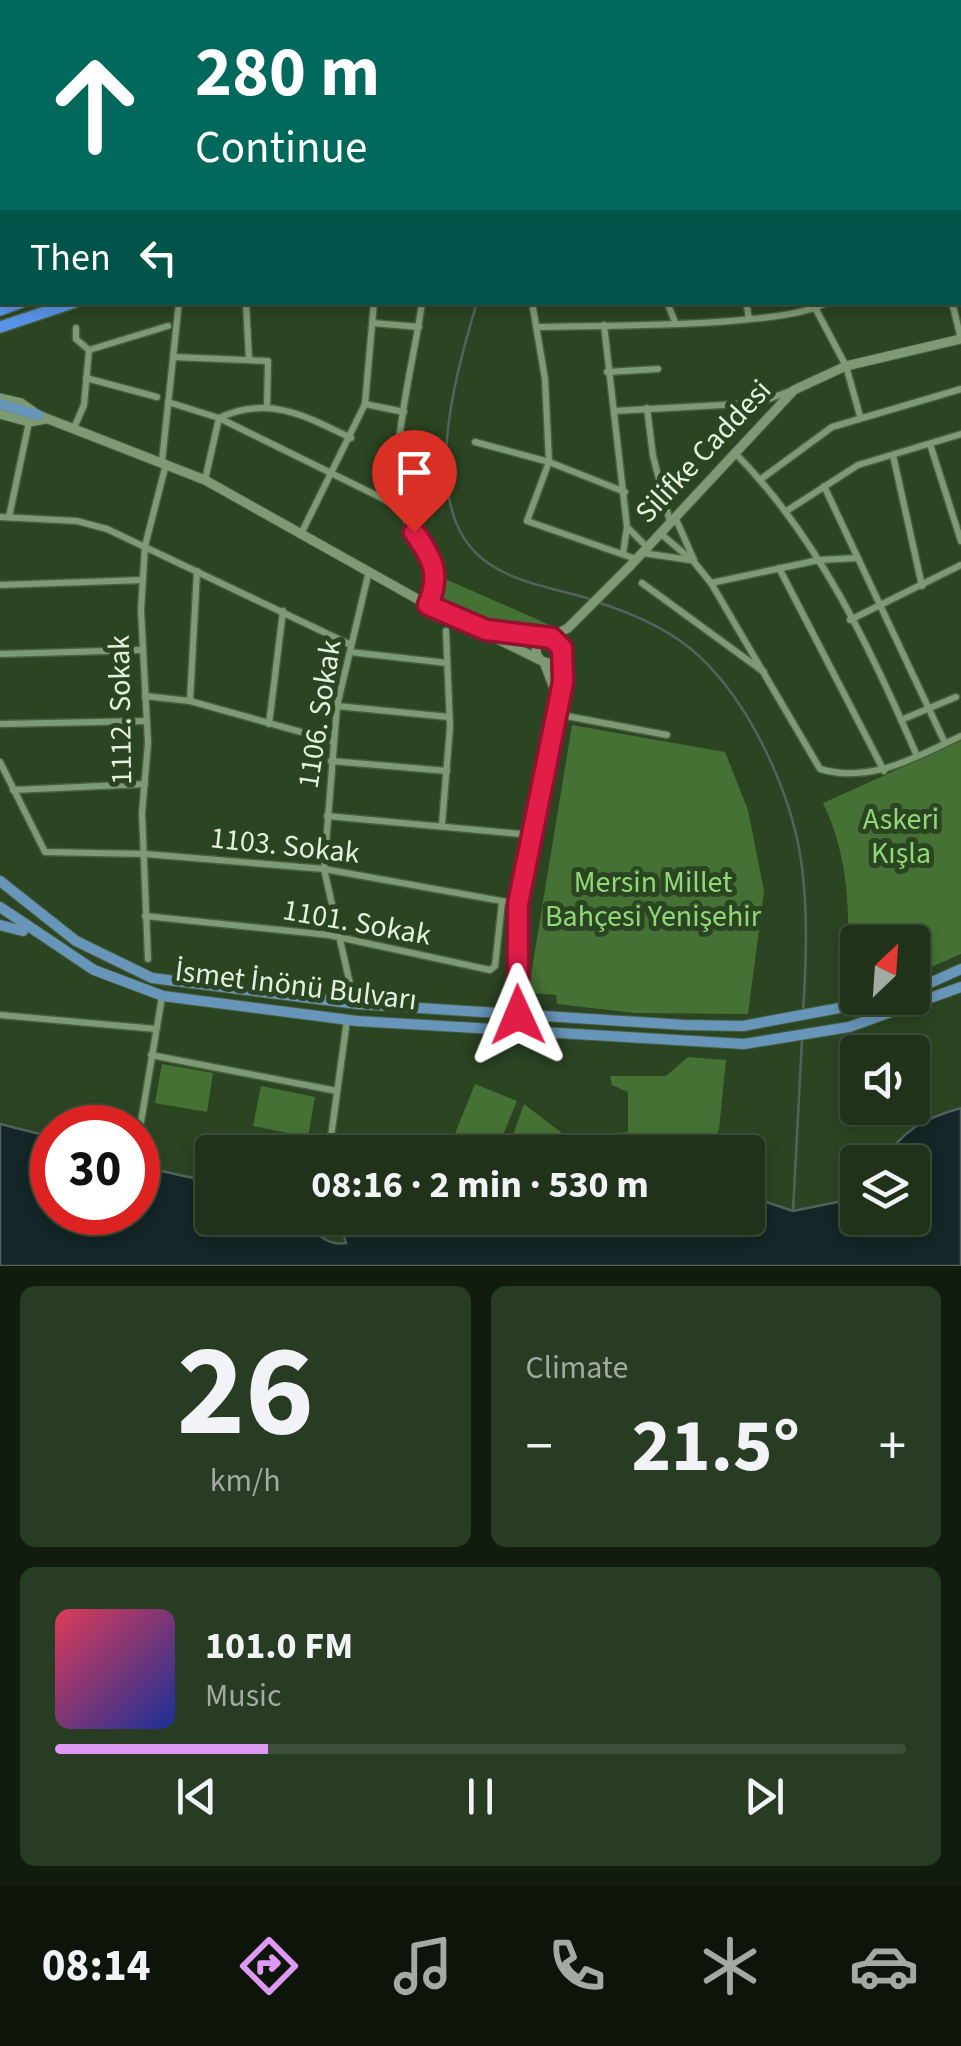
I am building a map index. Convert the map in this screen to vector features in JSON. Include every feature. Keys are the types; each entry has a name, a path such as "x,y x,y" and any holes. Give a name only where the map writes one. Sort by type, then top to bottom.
{"highway":[{"path":"0,327 66,305"}],"main road":[{"path":"0,401 34,418"},
{"name":"İsmet İnönü Bulvarı","path":"0,882 76,942 152,978 257,995 518,1015 744,1026 840,1010"},
{"path":"0,904 10,891"},
{"name":"İsmet İnönü Bulvarı","path":"0,904 59,950 94,970 162,996 347,1020 744,1044 849,1027 961,988"},
{"path":"0,925 23,930 59,950"},
{"path":"930,983 961,969"},
{"path":"511,1032 518,1015"}],"street":[{"name":"1112. Sokak","path":"148,959 143,580 145,546 164,462 180,305"},
{"path":"246,305 249,360"},
{"path":"302,532 365,404 374,305"},
{"path":"422,305 404,412 402,508 436,570 436,585 428,605"},
{"path":"533,305 539,327 549,462 527,520 623,554 694,562"},
{"path":"668,305 675,322"},
{"path":"746,305 748,318"},
{"path":"953,305 961,339"},
{"path":"539,327 748,318 813,306 846,366 860,416"},
{"path":"372,323 419,327"},
{"path":"604,325 607,372 626,493 623,554"},
{"path":"90,350 168,326"},
{"path":"76,328 76,339 90,350"},
{"name":"Silifke Caddesi","path":"568,628 794,390 846,366 961,339"},
{"path":"74,428 84,406 90,350"},
{"path":"174,358 268,361 267,407"},
{"path":"607,372 658,369"},
{"path":"86,378 157,397"},
{"path":"761,480 811,440 860,416 961,389"},
{"path":"614,411 758,403 794,390"},
{"path":"168,402 219,418 402,508"},
{"path":"365,404 404,412"},
{"path":"219,418 235,411 267,407 292,409 351,438"},
{"path":"647,408 652,456 672,519 694,562"},
{"path":"0,414 52,420 206,480 428,605 486,630 542,661 552,663 561,651 568,628"},
{"path":"34,418 5,517 77,521 145,546 350,649 447,663"},
{"path":"206,480 219,418"},
{"path":"788,510 858,466 961,434"},
{"path":"475,442 549,462 626,493"},
{"path":"930,444 961,541"},
{"path":"734,452 788,510 819,560 917,756"},
{"path":"894,455 922,586"},
{"path":"824,486 945,744"},
{"path":"627,527 639,556"},
{"path":"660,533 694,562 711,583 769,676 820,770 836,774 884,771 961,736"},
{"path":"711,583 819,560 858,558"},
{"path":"850,620 961,565"},
{"path":"779,568 884,771"},
{"name":"1106. Sokak","path":"350,984 324,869 332,741 369,570"},
{"path":"190,701 197,571"},
{"path":"0,585 143,580"},
{"path":"642,583 769,676"},
{"path":"270,724 283,612"},
{"path":"559,702 537,646 568,628"},
{"path":"442,824 449,717 446,630"},
{"path":"486,630 547,638 561,651 563,682 518,904 518,1015"},
{"path":"0,654 141,650"},
{"path":"145,696 190,701 332,741"},
{"path":"901,720 956,697"},
{"path":"338,706 449,717"},
{"path":"556,714 668,735"},
{"path":"0,724 146,720"},
{"path":"331,761 447,771"},
{"path":"0,762 13,790 144,784"},
{"name":"1103. Sokak","path":"13,790 45,852 145,854 324,869 518,904"},
{"path":"327,816 532,835"},
{"name":"1101. Sokak","path":"145,916 337,937 490,970 495,966 502,902"},
{"path":"144,1105 162,996"},
{"path":"0,1014 156,1029"},
{"path":"331,1135 347,1020"},
{"path":"152,1055 338,1091"}],"green space":[{"path":"443,578 559,631 513,629 440,603 437,595"},
{"name":"Mersin Millet Bahçesi Yenişehir","path":"572,725 725,752 748,810 764,891 748,1014 635,1013 557,1004 556,995 528,993"},
{"name":"Askeri Kışla","path":"961,741 961,954 930,968 930,925 848,925 845,874 823,803"},
{"path":"688,1057 726,1060 716,1135 591,1135 628,1132 628,1092 612,1085 610,1076 666,1076"},
{"path":"162,1064 213,1073 207,1112 155,1103"},
{"path":"475,1084 517,1101 503,1135 454,1135"},
{"path":"261,1086 315,1097 308,1135 253,1126"},
{"path":"524,1104 564,1135 513,1135"}],"shaded area":[{"path":"961,1108 961,1266 0,1266 0,1124 30,1132 30,1235 160,1235 160,1171 195,1178 195,1235 320,1235 339,1244 346,1243 344,1235 765,1235 765,1202 793,1211 840,1201 840,1235 930,1235 930,1145 895,1145 916,1127 930,1125 930,1119"}],"waterway":[{"path":"476,305 452,400 447,437 446,473 451,507 463,537 496,568 522,580 593,600"},
{"path":"600,603 653,625 700,657 737,701 768,755 790,812 802,867 806,940 803,1012"},
{"path":"793,1211 802,1040"}],"route":[{"path":"414,532 436,570 436,585 428,605 486,630 552,638 562,648 563,682 518,904 518,1015"}]}
